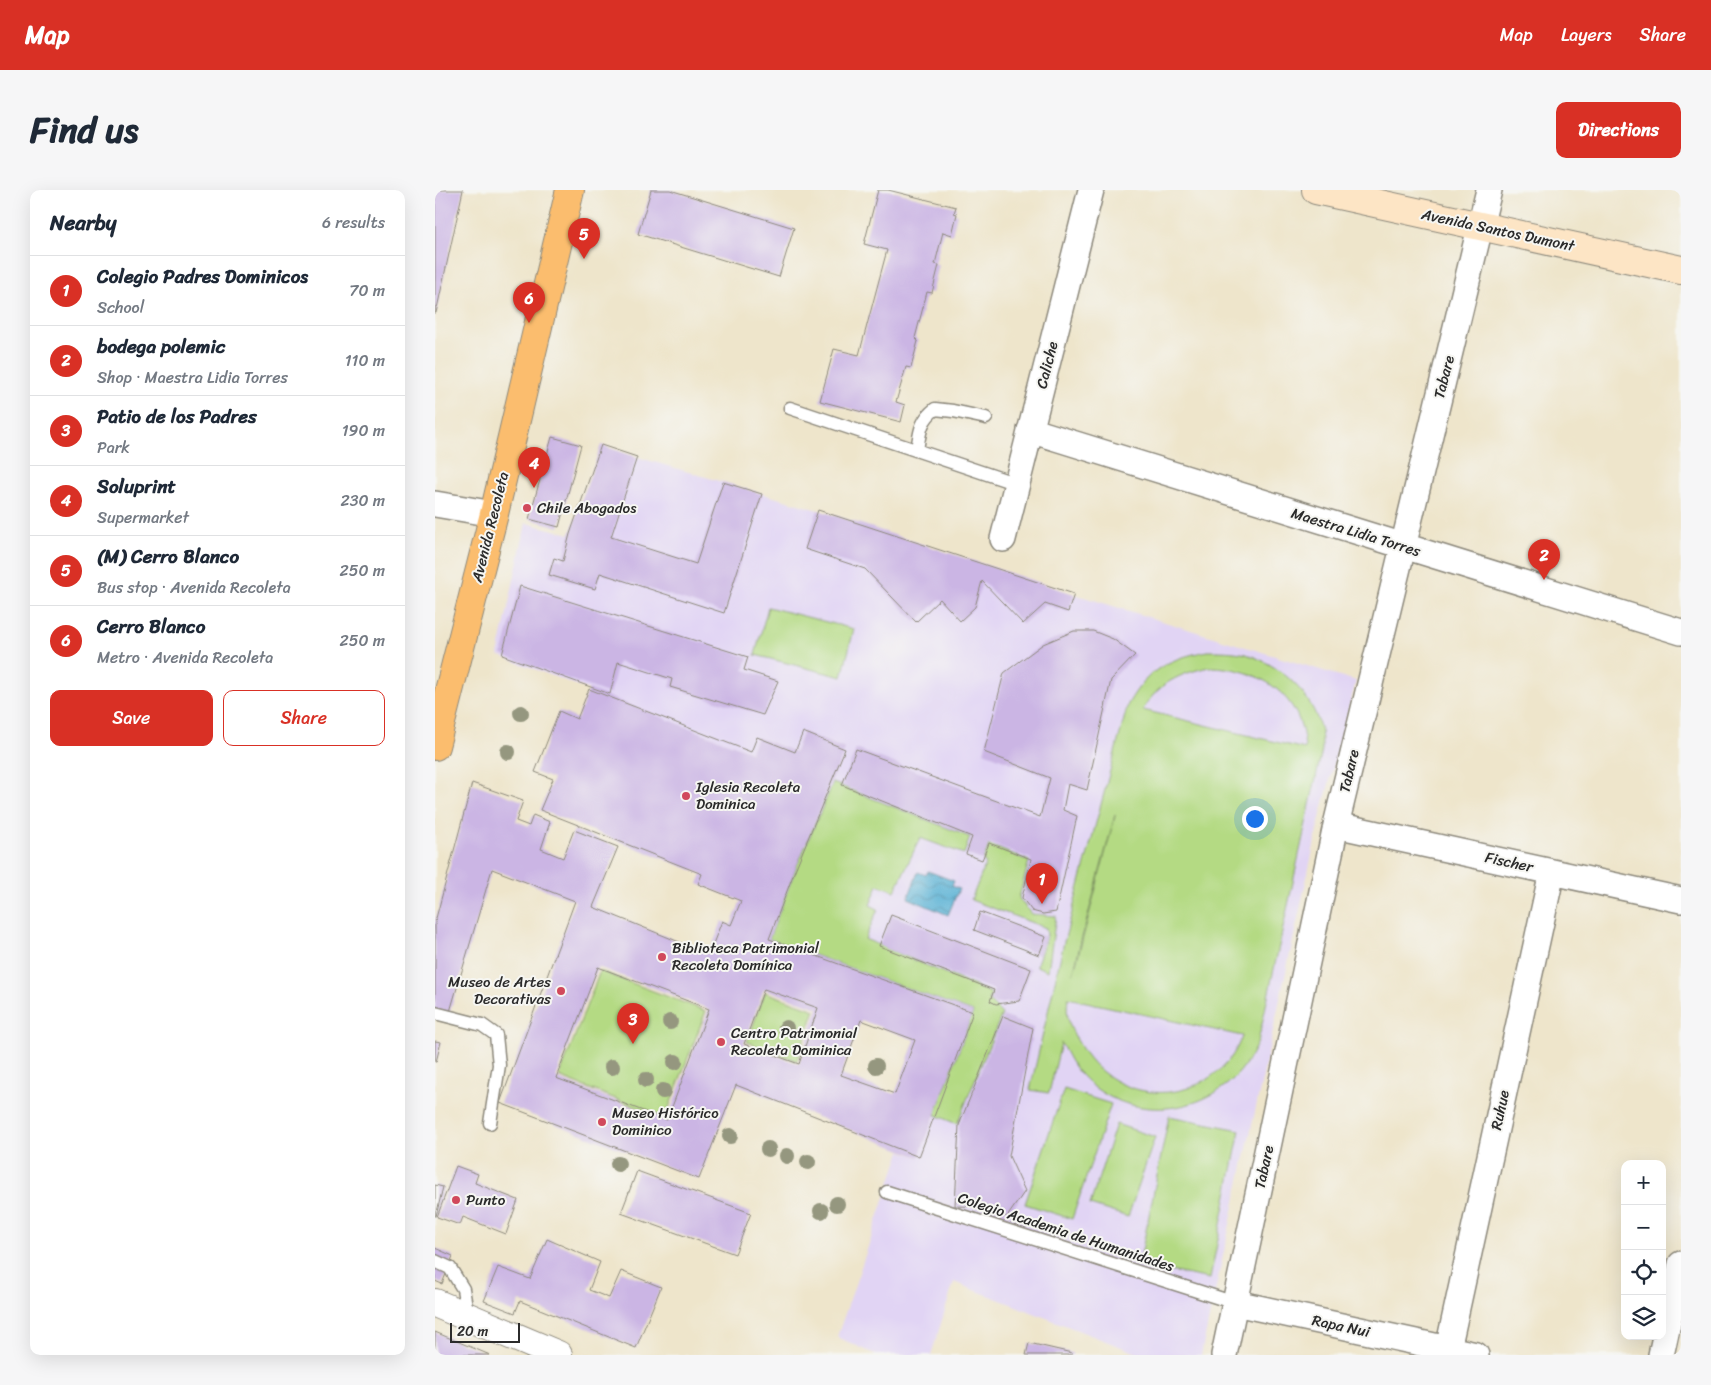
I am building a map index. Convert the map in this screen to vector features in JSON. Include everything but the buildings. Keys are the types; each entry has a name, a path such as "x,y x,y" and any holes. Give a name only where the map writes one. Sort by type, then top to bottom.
{"main road":[{"name":"Avenida Recoleta","path":"435,746 494,514 570,190"},
{"name":"Avenida Santos Dumont","path":"1316,190 1681,270"}],"street":[{"name":"Caliche","path":"1003,539 1091,190"},
{"name":"Tabare","path":"1223,1355 1336,825 1489,190"},
{"name":"Maestra Lidia Torres","path":"1030,430 1681,632"},
{"path":"435,504 494,514"},
{"name":"Fischer","path":"1336,825 1681,900"},
{"name":"Ruhue","path":"1448,1349 1552,872"},
{"path":"1661,1355 1681,1264"},
{"name":"Rapa Nui","path":"1235,1303 1476,1355"},
{"path":"435,1304 558,1355"}],"lane":[{"path":"790,408 1017,484"},
{"path":"917,450 926,416 935,409 986,418"},
{"path":"435,1013 482,1025 497,1035 499,1065 490,1124"},
{"name":"Colegio Academia de Humanidades","path":"887,1192 1235,1303"},
{"path":"435,1261 450,1268 459,1282 463,1290 468,1317"}],"shaded area":[{"path":"637,457 818,510 1074,594 1356,681 1321,814 1201,1355 1142,1355 954,1282 931,1355 877,1355 837,1337 901,1151 919,1157 973,1013 769,939 845,749 803,732 795,752 757,737 751,752 498,655 526,523 570,534"}],"green space":[{"path":"768,607 854,629 842,677 755,655"},
{"path":"1207,651 1236,652 1246,654 1271,665 1283,673 1303,693 1311,705 1321,731 1322,750 1258,1042 1244,1067 1232,1080 1215,1093 1196,1102 1176,1107 1155,1108 1135,1106 1115,1099 1097,1089 1072,1064 1061,1043 1049,1093 1030,1090 1064,942 1128,704 1143,682 1160,667 1193,654","holes":["1209,667 1245,672 1275,688 1287,699 1296,713 1302,730 1305,749 1143,710 1155,693 1170,681","1115,815 1073,975 1080,945","1068,998 1242,1037 1229,1060 1212,1076 1192,1086 1172,1092 1150,1092 1130,1087 1110,1078 1094,1063 1080,1045 1071,1028 1067,1005"]},
{"path":"833,783 970,837 964,854 920,838 895,891 878,885 870,905 878,909 865,939 991,993 989,1001 1002,1014 957,1124 935,1115 973,1012 769,939 795,870"},
{"path":"989,845 1029,861 1019,898 1031,914 1056,916 1048,971 1036,966 1047,936 1046,928 971,900 986,863 983,861"},
{"path":"600,971 706,1011 665,1118 559,1077"},
{"path":"765,992 815,1010 797,1061 747,1042"},
{"path":"1064,1089 1111,1104 1072,1219 1025,1204"},
{"path":"1169,1116 1240,1130 1210,1279 1139,1265"},
{"path":"1116,1124 1155,1137 1128,1217 1090,1205"}],"water":[{"path":"928,871 954,881 952,886 959,889 948,915 908,898 918,872 926,875"}],"place":[{"name":"(M) Cerro Blanco","path":"584,259"},
{"name":"Cerro Blanco","path":"529,323"},
{"name":"Soluprint","path":"534,488"},
{"name":"Chile Abogados","path":"527,508"},
{"name":"bodega polemic","path":"1544,580"},
{"name":"Iglesia Recoleta Dominica","path":"686,796"},
{"name":"Colegio Padres Dominicos","path":"1042,904"},
{"name":"Biblioteca Patrimonial Recoleta Domínica","path":"662,957"},
{"name":"Museo de Artes Decorativas","path":"561,991"},
{"name":"Centro Patrimonial Recoleta Dominica","path":"721,1042"},
{"name":"Patio de los Padres","path":"633,1044"},
{"name":"Museo Histórico Dominico","path":"602,1122"},
{"name":"Punto","path":"456,1200"}]}
